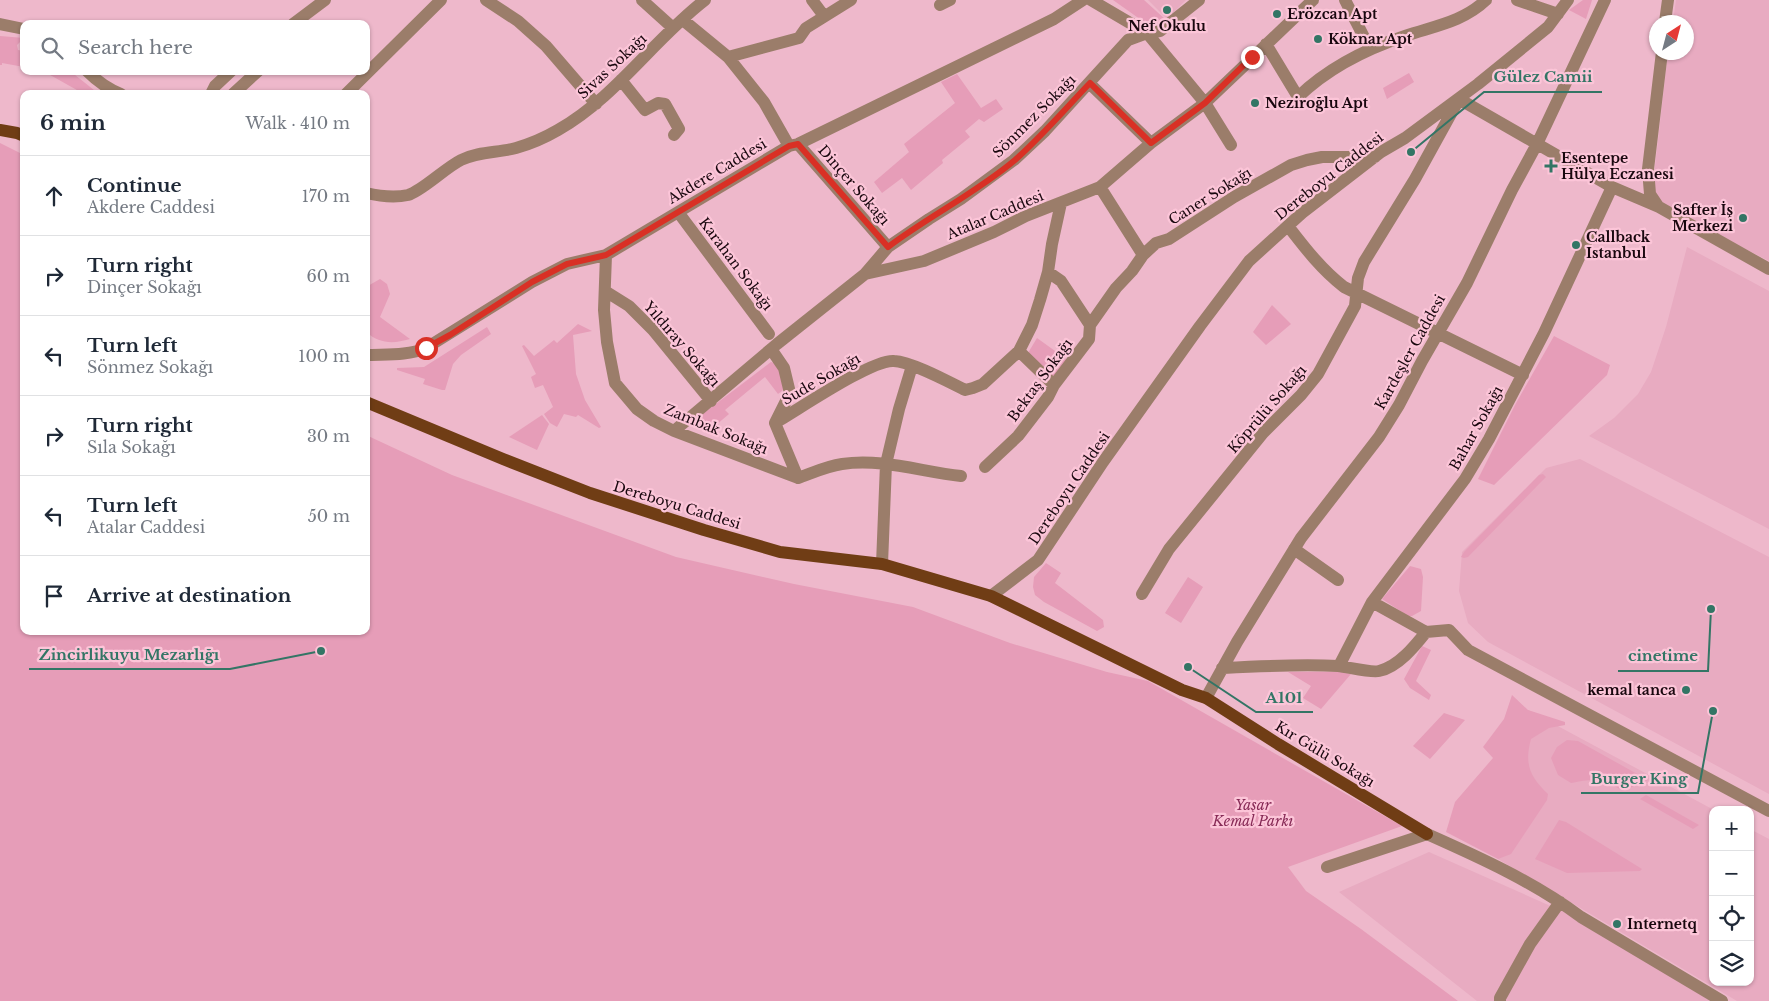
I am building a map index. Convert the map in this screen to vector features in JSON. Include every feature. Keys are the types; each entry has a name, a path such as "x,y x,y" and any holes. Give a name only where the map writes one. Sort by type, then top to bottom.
{"main road":[{"path":"0,130 20,134"},
{"name":"Dereboyu Caddesi","path":"370,404 503,460 590,493 704,530 780,552 882,564 991,596"},
{"name":"Kır Gülü Sokağı","path":"991,596 1182,690 1206,698 1427,834"}],"street":[{"path":"298,20 325,0"},
{"path":"370,71 441,0"},
{"path":"486,0 518,21 546,46 596,104"},
{"name":"Dinçer Sokağı","path":"642,0 728,57 764,102 794,145 888,247"},
{"name":"Sivas Sokağı","path":"370,194 379,196 409,195 450,165 464,158 488,151 515,148 558,130 596,104 705,0"},
{"path":"812,0 824,16"},
{"path":"728,57 799,38 806,28 851,0"},
{"name":"Akdere Caddesi","path":"370,355 416,353 475,319 532,282 567,264 606,255 794,145 1054,19 1083,0"},
{"path":"1091,0 1147,33 1205,103 1231,145"},
{"name":"Sönmez Sokağı","path":"865,274 888,247 961,199 1014,160 1090,83 1128,40 1147,33 1160,32 1199,0"},
{"name":"Atalar Caddesi","path":"674,431 771,349 865,274 924,261 994,232 1026,216 1100,187 1151,143 1205,103 1313,0"},
{"path":"1345,0 1370,49"},
{"path":"1266,44 1298,97 1353,57 1406,36 1456,20 1486,0"},
{"path":"1517,0 1558,14"},
{"name":"Dereboyu Caddesi","path":"991,596 1038,560 1073,505 1200,326 1249,261 1288,226 1375,157 1459,99 1548,27 1568,0"},
{"name":"Kardeşler Caddesi","path":"1206,698 1222,668 1301,538 1379,437 1399,405 1467,283 1537,144 1605,0"},
{"path":"1666,15 1668,0"},
{"path":"0,24 20,27"},
{"path":"1659,207 1650,194 1648,169 1661,60"},
{"path":"91,75 112,90"},
{"path":"212,90 214,86 226,75"},
{"path":"237,90 254,75"},
{"path":"352,90 366,75"},
{"path":"621,80 645,110 658,103 665,104 680,129 674,135"},
{"path":"1090,83 1151,143"},
{"path":"1459,99 1612,187 1659,207 1769,269"},
{"name":"Köprülü Sokağı","path":"1142,594 1176,542 1263,433 1302,395 1318,374 1355,306 1358,278 1364,262 1390,217 1416,179 1459,99"},
{"name":"Caner Sokağı","path":"1143,255 1156,243 1169,239 1234,197 1291,165 1322,157 1375,157"},
{"path":"1100,187 1143,255"},
{"name":"Bahar Sokağı","path":"1339,666 1372,602 1465,479 1489,439 1523,375 1612,187"},
{"path":"1054,385 1019,351 1032,325 1048,272 1052,244 1062,203"},
{"name":"Karahan Sokağı","path":"678,212 769,334"},
{"path":"1288,226 1326,273 1344,287 1523,375"},
{"name":"Zambak Sokağı","path":"606,255 604,310 607,342 615,383 637,409 654,421 674,431 798,478"},
{"name":"Bektaş Sokağı","path":"985,466 1018,436 1048,397 1054,385 1089,339 1090,325 1116,288 1132,271 1143,255"},
{"path":"1048,272 1061,281 1090,325"},
{"name":"Yıldıray Sokağı","path":"605,291 628,306 653,330 711,401"},
{"path":"771,349 784,368 790,393 775,423 798,478 842,464 886,464 962,476"},
{"name":"Sude Sokağı","path":"775,423 864,370 893,360 912,366 965,390 983,384 1019,351"},
{"path":"882,564 886,464 899,409 912,366"},
{"path":"1294,549 1338,580"},
{"path":"1372,602 1426,632 1449,630 1468,650 1769,811"},
{"path":"1222,668 1276,665 1339,666 1379,672 1398,661 1414,647 1426,632"},
{"path":"1327,868 1427,834 1513,874 1722,1001"},
{"path":"1500,1001 1530,944 1560,902"}],"shaded area":[{"name":"Nef Okulu","path":"1148,0 1186,0 1167,19"},
{"path":"1676,0 1769,0 1769,261 1651,201 1667,60 1694,60 1694,15 1674,15"},
{"path":"1687,247 1769,291 1769,529 1589,436 1614,418 1638,394 1651,372 1666,327"},
{"path":"1580,459 1769,557 1769,794 1488,642 1468,623 1459,591 1462,552 1546,468"},
{"path":"1528,710 1709,807 1709,984 1498,859 1531,795 1511,737"},
{"path":"1754,831 1769,839 1769,1001 1737,1001 1712,986 1754,986"},
{"path":"1429,852 1573,916 1717,1001 1477,1001 1339,892"}],"green space":[{"path":"1113,0 1144,0 1166,20 1154,25 1144,22"},
{"path":"1583,0 1592,0 1586,19 1569,10"},
{"path":"0,36 20,38 20,42 17,45 18,50 20,50 20,66 2,63 0,65"},
{"path":"1409,73 1414,82 1387,99 1383,88"},
{"path":"957,74 981,108 996,99 1003,109 984,122 979,119 965,131 970,137 942,160 943,163 911,190 902,178 882,193 874,182 909,152 904,144 955,103 941,82"},
{"path":"50,75 75,75 94,90 77,90"},
{"name":"Yaşar Kemal Parkı","path":"0,143 20,153 20,635 370,635 370,437 452,475 676,557 794,584 913,607 1010,643 1107,672 1148,681 1402,826 1288,867 1306,891 1458,1001 0,1001"},
{"path":"380,279 387,284 390,294 380,317 410,339 387,342 370,335 370,285"},
{"path":"1272,305 1291,324 1266,345 1253,332"},
{"path":"578,324 592,331 573,335 576,374 585,400 601,427 599,428 578,415 576,417 564,414 557,427 550,423 544,414 553,407 543,385 535,388 531,377 536,374 522,346 524,345 534,356 554,340 557,343"},
{"path":"487,327 491,334 461,355 453,364 445,390 423,384 425,379 397,370 397,368 424,367"},
{"path":"1554,336 1610,365 1607,375 1494,485 1478,479 1515,405"},
{"path":"1037,338 1069,361 1056,379 1028,353"},
{"path":"771,362 777,364 782,371 783,390 778,394 765,377 725,410 729,414 709,431 700,416"},
{"path":"542,415 549,424 537,450 509,437"},
{"path":"1543,474 1546,477 1468,557 1461,557 1539,475"},
{"path":"1046,563 1061,573 1055,583 1103,620 1104,627 1097,631 1044,602 1035,595 1033,587 1034,577"},
{"path":"1410,566 1421,569 1423,577 1421,611 1408,616 1382,599"},
{"path":"1188,577 1203,587 1181,623 1165,613"},
{"path":"1422,646 1431,650 1416,681 1431,695 1429,700 1410,688 1404,679"},
{"path":"1288,672 1342,672 1351,674 1321,709 1303,698 1311,686"},
{"path":"1512,695 1528,710 1565,722 1565,725 1549,728 1531,739 1528,756 1530,770 1537,782 1548,794 1547,800 1511,854 1498,859 1446,832 1455,802 1493,758 1483,747 1504,719"},
{"path":"1444,713 1465,720 1430,759 1413,746"},
{"path":"1567,740 1578,741 1648,780 1623,791 1604,781 1598,780 1571,783 1558,775 1551,758 1557,747"},
{"path":"1646,795 1699,825 1693,829 1640,799"},
{"path":"1559,820 1566,822 1642,869 1640,871 1567,873 1535,859"}],"place":[{"name":"Nef Okulu","path":"1167,10"},
{"name":"Erözcan Apt","path":"1277,14"},
{"name":"Köknar Apt","path":"1318,39"},
{"name":"Neziroğlu Apt","path":"1255,103"},
{"name":"Gülez Camii","path":"1411,152"},
{"name":"Esentepe Hülya Eczanesi","path":"1551,166"},
{"name":"Safter İş Merkezi","path":"1743,218"},
{"name":"Callback Istanbul","path":"1576,245"},
{"name":"cinetime","path":"1711,609"},
{"name":"Zincirlikuyu Mezarlığı","path":"321,651"},
{"name":"A101","path":"1188,667"},
{"name":"kemal tanca","path":"1686,690"},
{"name":"Burger King","path":"1713,711"},
{"name":"Internetq","path":"1617,924"}],"route":[{"path":"426,348 450,335 532,282 567,264 606,255 789,146 798,144 888,247 961,199 1014,160 1090,83 1151,143 1205,103 1252,57"}]}
